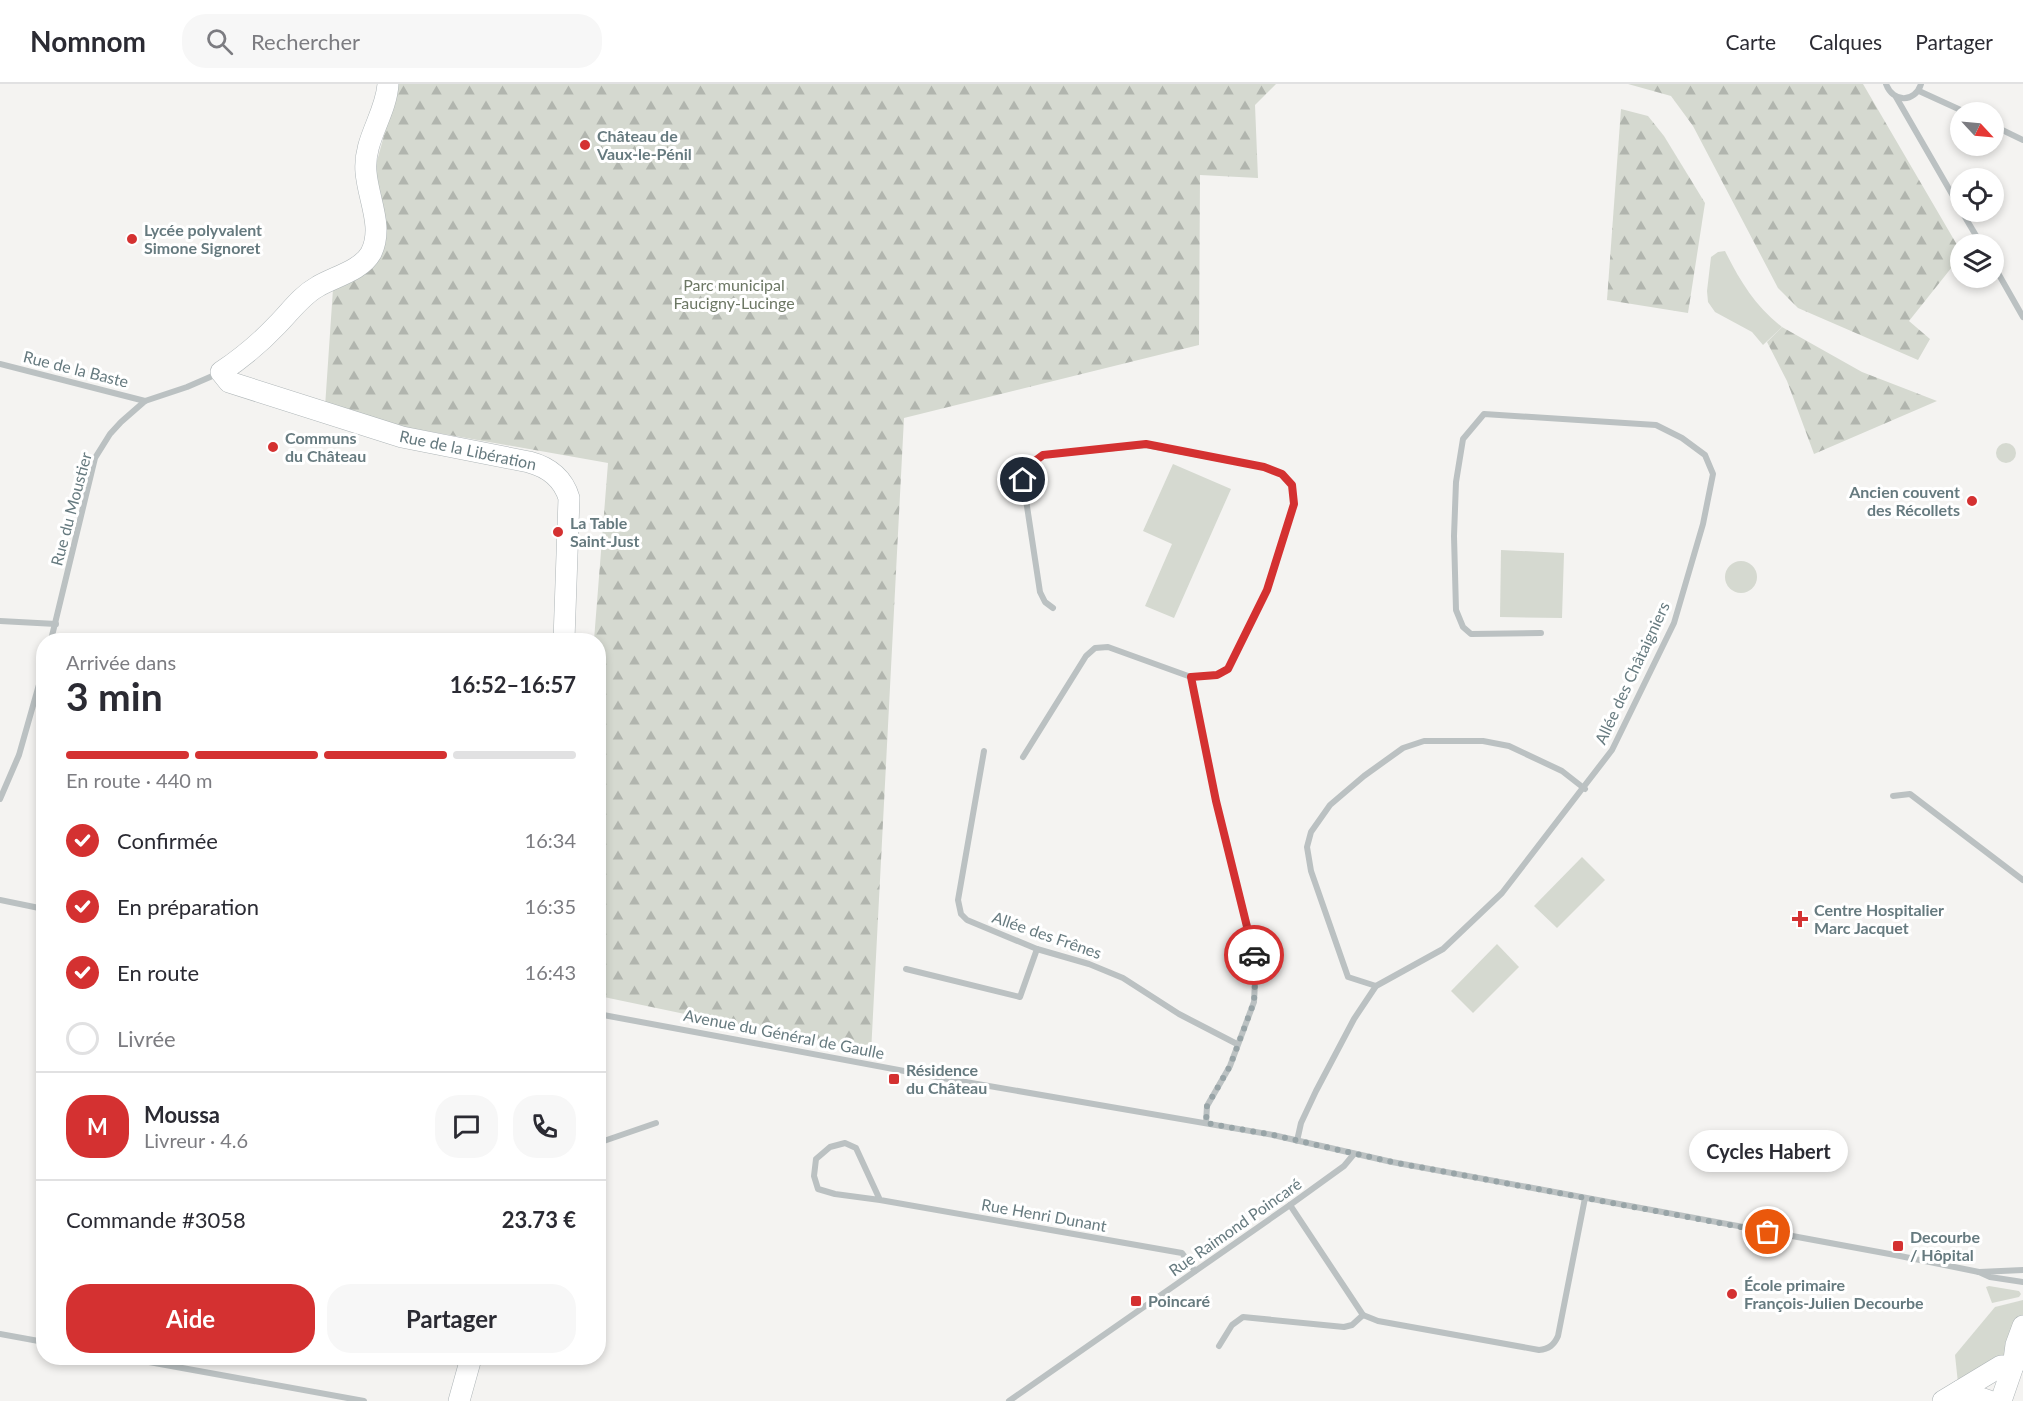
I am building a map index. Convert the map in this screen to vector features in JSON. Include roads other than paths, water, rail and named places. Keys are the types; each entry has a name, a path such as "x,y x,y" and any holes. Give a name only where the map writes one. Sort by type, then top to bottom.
{"street":[{"path":"145,401 187,387 221,372 250,352 307,294 350,270 370,255 376,229 375,213 366,173 366,156 385,101 388,84"},
{"path":"1886,84 1896,97 1950,191"},
{"path":"1896,97 1906,99 1920,87 1950,104"},
{"path":"2004,131 2023,140"},
{"path":"2004,284 2023,317"},
{"name":"Rue de la Baste","path":"0,364 145,401"},
{"name":"Rue de la Libération","path":"221,372 229,382 402,437 529,462 547,468 563,484 569,498 564,633"},
{"name":"Rue du Moustier","path":"53,633 95,458 121,422 145,401"},
{"name":"Allée des Châtaigniers","path":"1297,1141 1316,1091 1354,1019 1377,986 1443,949 1502,893 1585,789 1612,750 1674,623 1703,524 1713,474 1705,455 1683,438 1656,425 1484,414 1463,439 1456,482 1454,536 1456,610 1463,627 1471,634 1541,633"},
{"path":"1023,757 1086,656 1095,648 1108,647 1191,677 1217,675 1228,669 1267,590 1294,504 1292,485 1282,474 1264,467 1146,444 1043,455 1031,464 1023,480 1040,592 1045,602 1053,608"},
{"path":"0,621 56,624"},
{"path":"1191,677 1216,801 1256,961 1254,1002 1230,1066 1207,1106 1206,1123"},
{"path":"0,799 19,755 36,696"},
{"path":"1377,986 1348,977 1311,872 1307,847 1311,832 1330,805 1364,776 1403,748 1424,741 1484,741 1509,746 1562,771 1585,789"},
{"name":"Allée des Frênes","path":"984,751 958,900 962,914 973,923 1037,949 1089,964 1123,978 1179,1014 1237,1044"},
{"path":"1893,796 1910,794 2023,880"},
{"path":"0,900 36,907"},
{"path":"906,969 1020,997 1037,949"},
{"name":"Avenue du Général de Gaulle","path":"606,1015 931,1076 1206,1123 1354,1154 1979,1272"},
{"path":"606,1140 656,1123"},
{"name":"Rue Henri Dunant","path":"880,1200 856,1148 845,1143 830,1147 816,1159 814,1176 818,1190 1182,1253 1195,1271"},
{"name":"Rue Raimond Poincaré","path":"1009,1401 1290,1205 1344,1166 1354,1154"},
{"path":"1290,1205 1363,1315 1378,1321 1539,1350 1547,1349 1558,1336 1585,1198"},
{"path":"1979,1272 2023,1270"},
{"path":"1979,1272 1990,1277 2023,1282"},
{"path":"1219,1346 1232,1325 1243,1317 1344,1327 1352,1325 1363,1315"},
{"path":"2013,1366 2016,1345 2023,1326"},
{"path":"0,1334 36,1341"},
{"path":"2001,1401 2013,1366 2023,1346"},
{"path":"166,1365 364,1401"},
{"path":"459,1401 469,1365"},
{"path":"1952,1396 2001,1366 2013,1366"},
{"path":"1952,1396 1989,1401"}],"place":[{"name":"Château de Vaux-le-Pénil","path":"585,145"},
{"name":"Lycée polyvalent Simone Signoret","path":"132,239"},
{"name":"Communs du Château","path":"273,447"},
{"name":"Ancien couvent des Récollets","path":"1972,501"},
{"name":"La Table Saint-Just","path":"558,532"},
{"name":"Centre Hospitalier Marc Jacquet","path":"1800,919"},
{"name":"Résidence du Château","path":"894,1079"},
{"name":"Cycles Habert","path":"1768,1232"},
{"name":"Decourbe / Hôpital","path":"1898,1246"},
{"name":"École primaire François-Julien Decourbe","path":"1732,1294"},
{"name":"Poincaré","path":"1136,1301"}],"park label":[{"name":"Parc municipal Faucigny-Lucinge","path":"734,294"}]}
